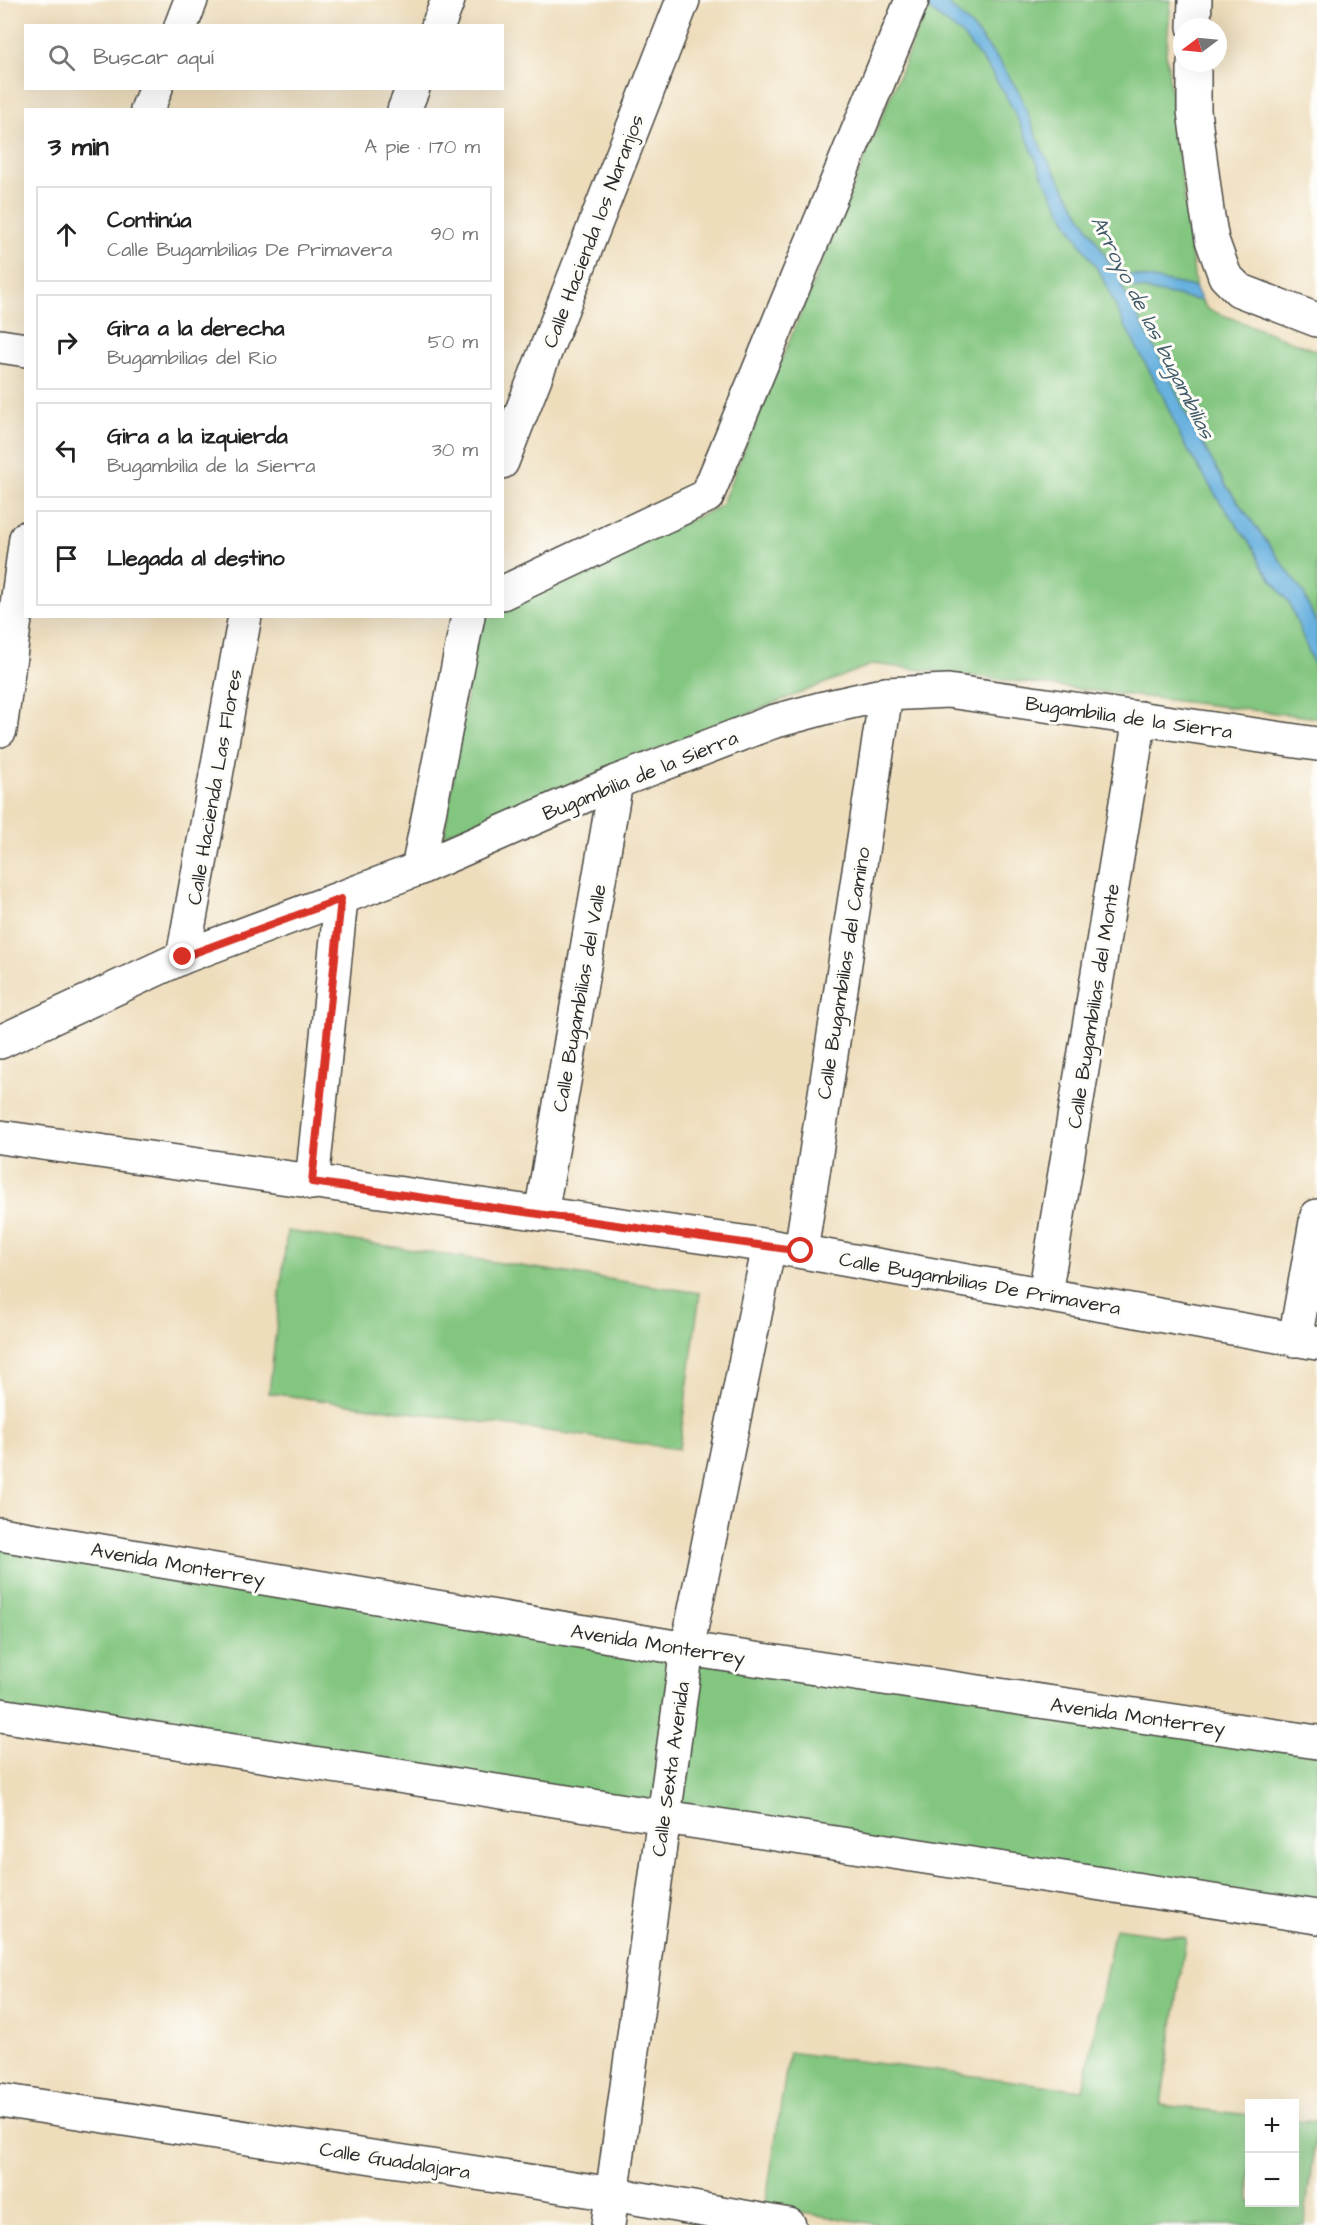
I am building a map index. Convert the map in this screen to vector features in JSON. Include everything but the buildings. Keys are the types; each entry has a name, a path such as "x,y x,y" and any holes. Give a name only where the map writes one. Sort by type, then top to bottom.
{"street":[{"path":"182,24 191,0"},
{"path":"439,24 448,0"},
{"name":"Calle Hacienda los Naranjos","path":"504,457 683,0"},
{"path":"504,592 707,496 912,0"},
{"path":"1194,18 1195,0"},
{"path":"1194,72 1194,111 1207,211 1212,240 1225,276 1239,290 1317,320"},
{"path":"148,108 155,90"},
{"path":"405,108 411,90"},
{"path":"0,346 24,350"},
{"path":"0,730 24,553"},
{"name":"Calle Hacienda Las Flores","path":"183,957 245,618"},
{"path":"418,869 468,618"},
{"name":"Bugambilia de la Sierra","path":"0,1042 183,957 418,869 616,782 772,722 824,708 886,694 948,691 1317,744"},
{"name":"Calle Bugambilias del Camino","path":"801,1251 886,694"},
{"name":"Calle Bugambilias del Monte","path":"1045,1294 1140,718"},
{"name":"Calle Bugambilias del Valle","path":"541,1214 616,782"},
{"path":"312,1182 341,899"},
{"name":"Calle Bugambilias De Primavera","path":"0,1137 801,1251 1306,1342"},
{"path":"1306,1342 1317,1216"},
{"name":"Calle Sexta Avenida","path":"611,2210 687,1649 769,1246"},
{"name":"Avenida Monterrey","path":"0,1534 687,1649 1317,1742"},
{"path":"0,1715 1317,1917"},
{"name":"Calle Guadalajara","path":"0,2100 611,2210 774,2224"}],"green space":[{"path":"927,0 1171,0 1166,53 1196,291 1207,309 1317,351 1317,718 873,664 444,835 479,618 504,618 504,607 721,506 927,8"},
{"path":"287,1231 700,1293 679,1449 269,1393"},
{"path":"0,1534 1317,1734 1317,1923 0,1715"},
{"path":"1115,1928 1186,1938 1161,2105 1245,2115 1245,2207 1299,2207 1299,2120 1317,2122 1304,2225 882,2225 765,2207 789,2052 1083,2090"}],"water":[{"path":"927,0 944,0 974,29 1000,62 1020,94 1043,152 1115,272 1195,287 1202,301 1121,285 1168,373 1186,414 1225,484 1303,592 1317,625 1317,673 1290,604 1261,565 1254,549 1218,499 1183,442 1162,394 1124,324 1101,275 1069,225 1042,175 1028,140 1005,94 987,66 961,34 927,8"}],"route":[{"path":"183,957 341,899 312,1182 801,1251"}],"water label":[{"name":"Arroyo de las bugambilias","path":"1153,327"}]}
